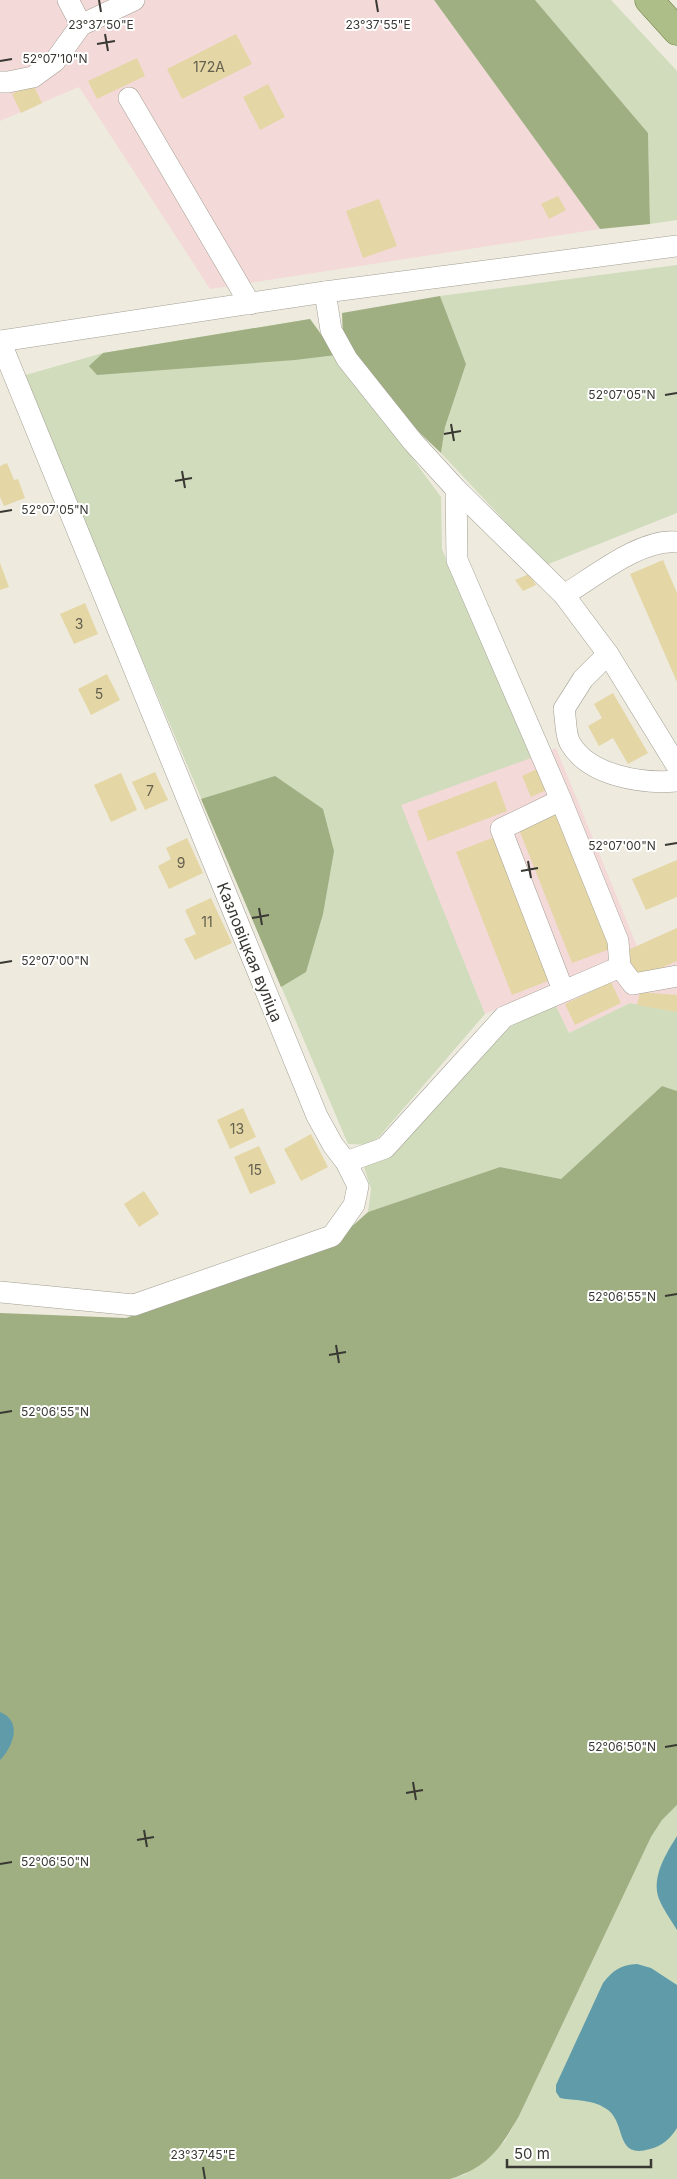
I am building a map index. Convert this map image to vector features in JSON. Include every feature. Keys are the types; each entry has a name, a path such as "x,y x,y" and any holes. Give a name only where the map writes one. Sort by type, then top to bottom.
{"main road":[{"path":"649,0 677,31"}],"street":[{"path":"68,0 81,25"},
{"path":"0,82 33,77 56,61 81,25 134,0"},
{"path":"129,98 250,304"},
{"path":"0,341 325,292 677,246"},
{"path":"325,292 331,330 347,359 414,442 456,490 564,595 608,654 677,766"},
{"name":"Казловіцкая вуліца","path":"0,341 317,1116 333,1145 346,1162 358,1186 354,1206 332,1236 134,1305 0,1292"},
{"path":"456,490 457,560 561,800 618,942 620,966 633,984 677,976"},
{"path":"564,595 640,549 668,541 677,542"},
{"path":"608,654 583,679 564,709 569,742 590,765 617,775 662,782 677,780"},
{"path":"561,800 501,829 563,990"},
{"path":"346,1162 384,1148 504,1018 620,966"}],"shaded area":[{"path":"0,0 434,0 600,229 210,289 79,87 0,121"},
{"path":"556,748 637,946 677,928 677,1012 630,1003 569,1033 547,987 485,1014 400,805"}],"green space":[{"path":"434,0 535,0 648,133 650,224 600,229"},
{"path":"535,0 611,0 677,71 677,220 650,224 648,133"},
{"path":"677,265 677,513 546,565 441,453 445,427 466,364 440,296"},
{"path":"440,296 466,364 445,427 441,453 402,416 343,339 342,313"},
{"path":"310,319 441,497 442,549 531,758 401,805 485,1014 372,1145 348,1144 22,376 103,353"},
{"path":"310,319 336,355 295,360 97,375 89,366 103,353"},
{"path":"275,776 323,809 334,851 323,914 306,972 281,987 201,799"},
{"path":"630,1003 677,1012 677,1091 662,1086 561,1179 500,1167 368,1212 371,1189 364,1167 392,1151 511,1026 555,1004 569,1033"},
{"path":"662,1086 677,1091 677,1805 662,1820 651,1837 519,2116 506,2138 484,2162 474,2169 450,2179 0,2179 0,1313 126,1318 329,1247 368,1212 500,1167 561,1179"},
{"path":"677,1805 677,2179 450,2179 466,2174 505,2141 519,2116 651,1837 662,1820"}],"water":[{"path":"0,1712 12,1721 14,1734 9,1748 0,1760"},
{"path":"677,1836 677,1930 659,1899 657,1882 661,1866"},
{"path":"637,1964 651,1968 677,1985 677,2128 669,2139 662,2144 654,2148 638,2151 631,2149 626,2144 617,2121 605,2108 589,2102 560,2098 556,2092 556,2085 603,1983 618,1969"}],"building":[{"path":"236,34 252,64 182,99 167,69"},
{"path":"137,58 145,76 97,99 88,81"},
{"path":"33,84 42,103 21,113 12,94"},
{"path":"268,84 285,117 260,130 243,97"},
{"path":"558,196 566,210 549,219 541,204"},
{"path":"379,199 397,246 363,258 346,211"},
{"path":"7,463 14,480 18,479 25,498 4,506 0,497 0,466"},
{"path":"663,560 677,593 677,682 630,574"},
{"path":"0,563 9,587 0,590"},
{"path":"529,574 536,585 523,591 515,580"},
{"path":"85,603 98,634 74,644 60,614"},
{"path":"107,674 120,700 91,715 78,689"},
{"path":"613,693 648,753 628,764 613,738 599,746 588,726 602,718 594,704"},
{"path":"539,768 549,789 531,797 522,776"},
{"path":"155,772 168,800 145,810 132,782"},
{"path":"121,773 137,810 111,822 94,785"},
{"path":"496,781 507,811 428,841 417,811"},
{"path":"556,812 610,949 572,963 518,827"},
{"path":"497,836 553,979 512,995 456,852"},
{"path":"187,838 203,873 169,889 158,866 171,859 166,848"},
{"path":"677,860 677,897 646,910 632,879"},
{"path":"211,898 232,943 195,960 184,939 196,934 185,910"},
{"path":"677,928 677,961 638,978 626,951"},
{"path":"611,982 621,1003 575,1025 565,1004"},
{"path":"640,992 677,995 677,1012 637,1005"},
{"path":"243,1108 256,1137 230,1149 217,1120"},
{"path":"311,1134 328,1167 301,1181 284,1149"},
{"path":"259,1146 276,1183 250,1194 234,1157"},
{"path":"144,1191 159,1214 139,1227 124,1204"}]}
